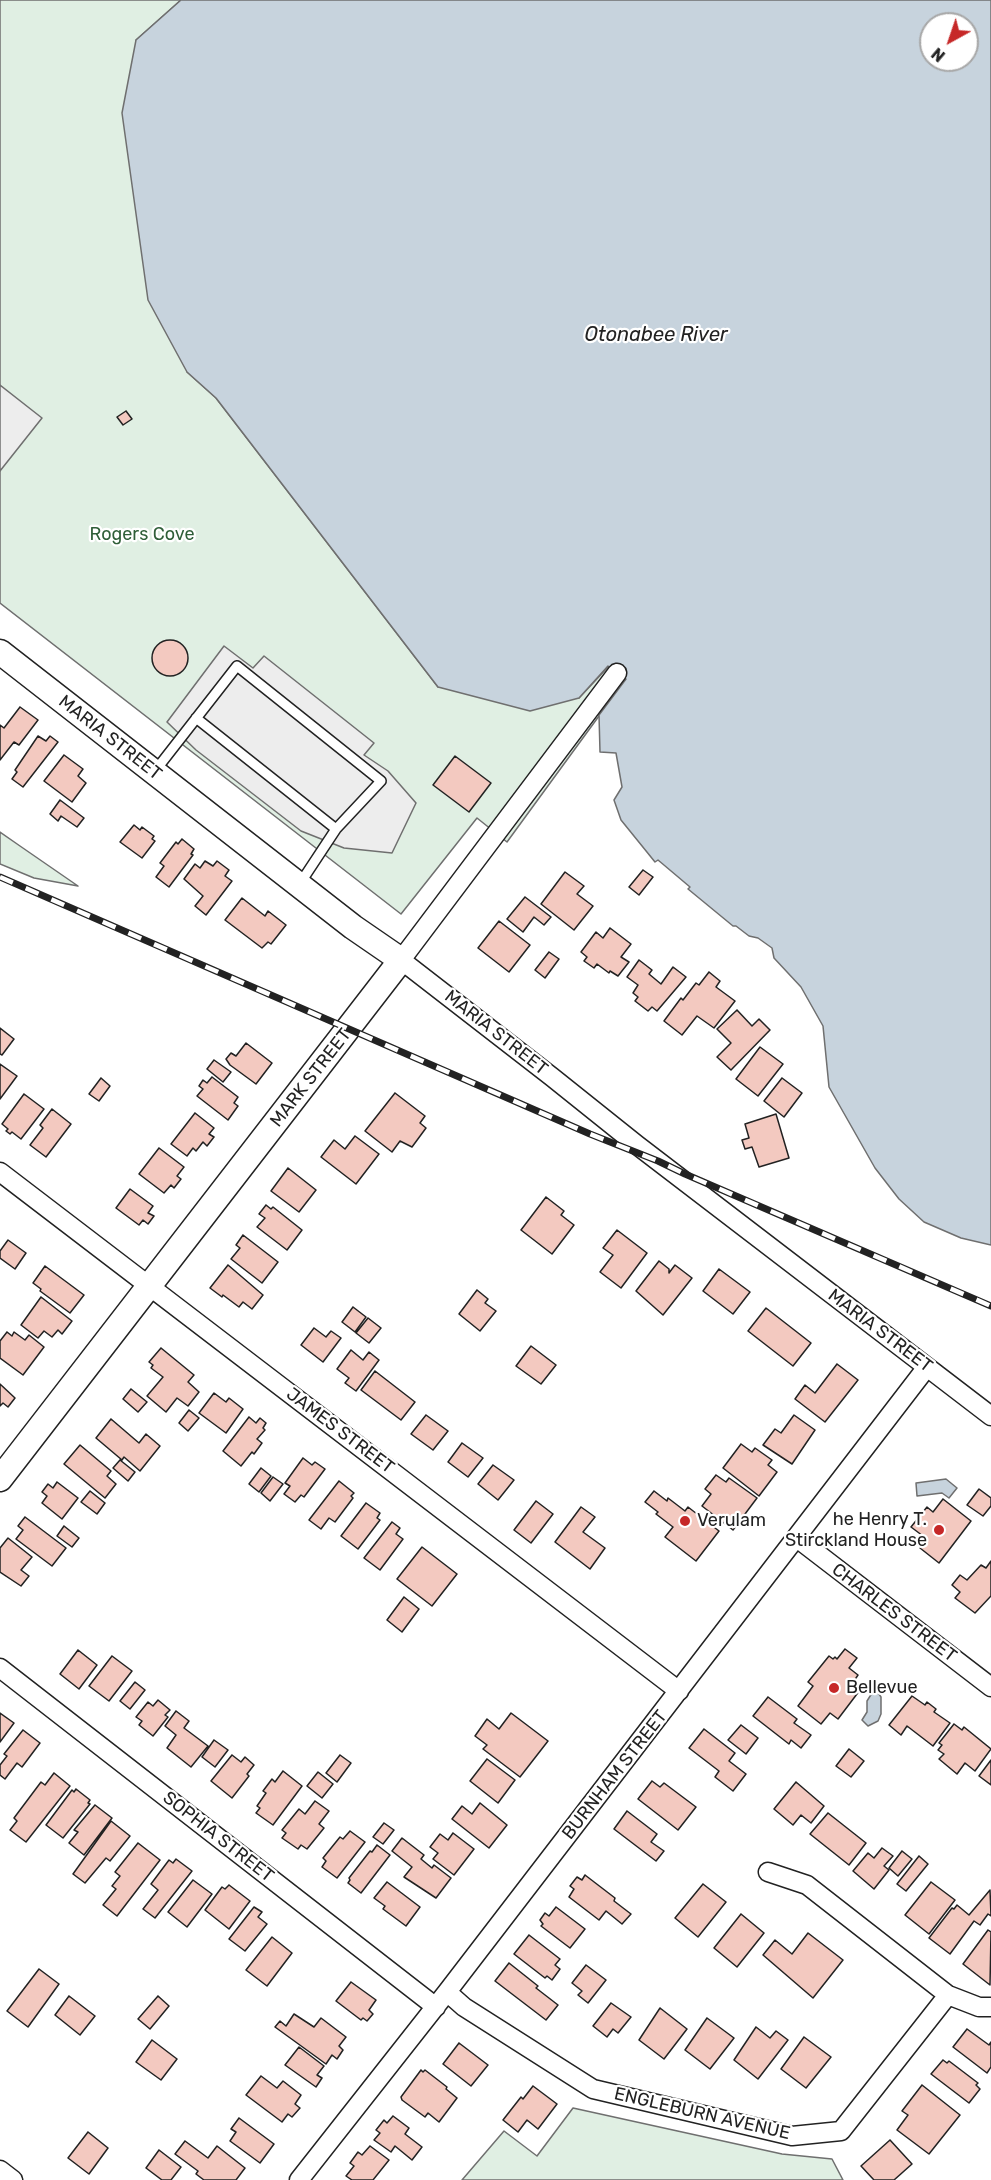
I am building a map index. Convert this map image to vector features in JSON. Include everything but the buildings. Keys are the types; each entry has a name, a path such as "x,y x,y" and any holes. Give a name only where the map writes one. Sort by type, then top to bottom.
{"street":[{"name":"MARIA STREET","path":"0,652 353,927 401,960 637,1145 991,1416"},
{"name":"MARK STREET","path":"0,1479 401,960 617,673"},
{"name":"JAMES STREET","path":"0,1172 679,1691"},
{"name":"BURNHAM STREET","path":"303,2179 927,1367"},
{"name":"CHARLES STREET","path":"797,1538 991,1688"},
{"name":"SOPHIA STREET","path":"0,1668 436,2007"},
{"path":"768,1872 807,1885 948,1995 979,2007 991,2007"},
{"name":"ENGLEBURN AVENUE","path":"447,1992 464,2007 593,2089 792,2136 841,2131 948,1995"},
{"path":"0,2170 13,2180"}],"lane":[{"path":"154,772 237,666 381,781 336,829 299,885"},
{"path":"196,718 336,829"}],"green space":[{"name":"Rogers Cove","path":"0,0 181,0 136,40 187,372 216,398 438,687 579,698 609,666 626,679 507,842 477,818 401,914 0,603"},
{"path":"0,832 78,886 34,878 0,864"},
{"path":"573,2108 782,2154 832,2159 843,2180 462,2180 504,2131 537,2156"}],"shaded area":[{"path":"0,385 42,418 0,471"},
{"path":"224,646 253,668 264,656 374,743 364,755 388,771 416,803 392,853 344,848 301,831 196,750 167,722"}],"water":[{"name":"Otonabee River","path":"181,0 991,0 991,1245 961,1238 924,1222 899,1199 875,1168 829,1087 823,1026 801,987 774,958 772,948 758,938 749,936 733,926 688,889 690,887 658,860 655,862 621,820 614,800 622,787 616,753 600,752 599,715 626,679 608,666 579,698 530,711 438,687 216,398 187,372 148,300 122,113 136,40"},
{"path":"946,1479 957,1488 949,1498 942,1493 917,1496 916,1483"},
{"path":"877,1691 881,1697 881,1714 878,1721 868,1726 862,1720 867,1712 867,1701 872,1693"}],"railway":[{"path":"0,877 991,1306"}],"place":[{"name":"Verulam","path":"685,1521"},
{"name":"he Henry T. Stirckland House","path":"939,1530"},
{"name":"Bellevue","path":"834,1688"}]}
